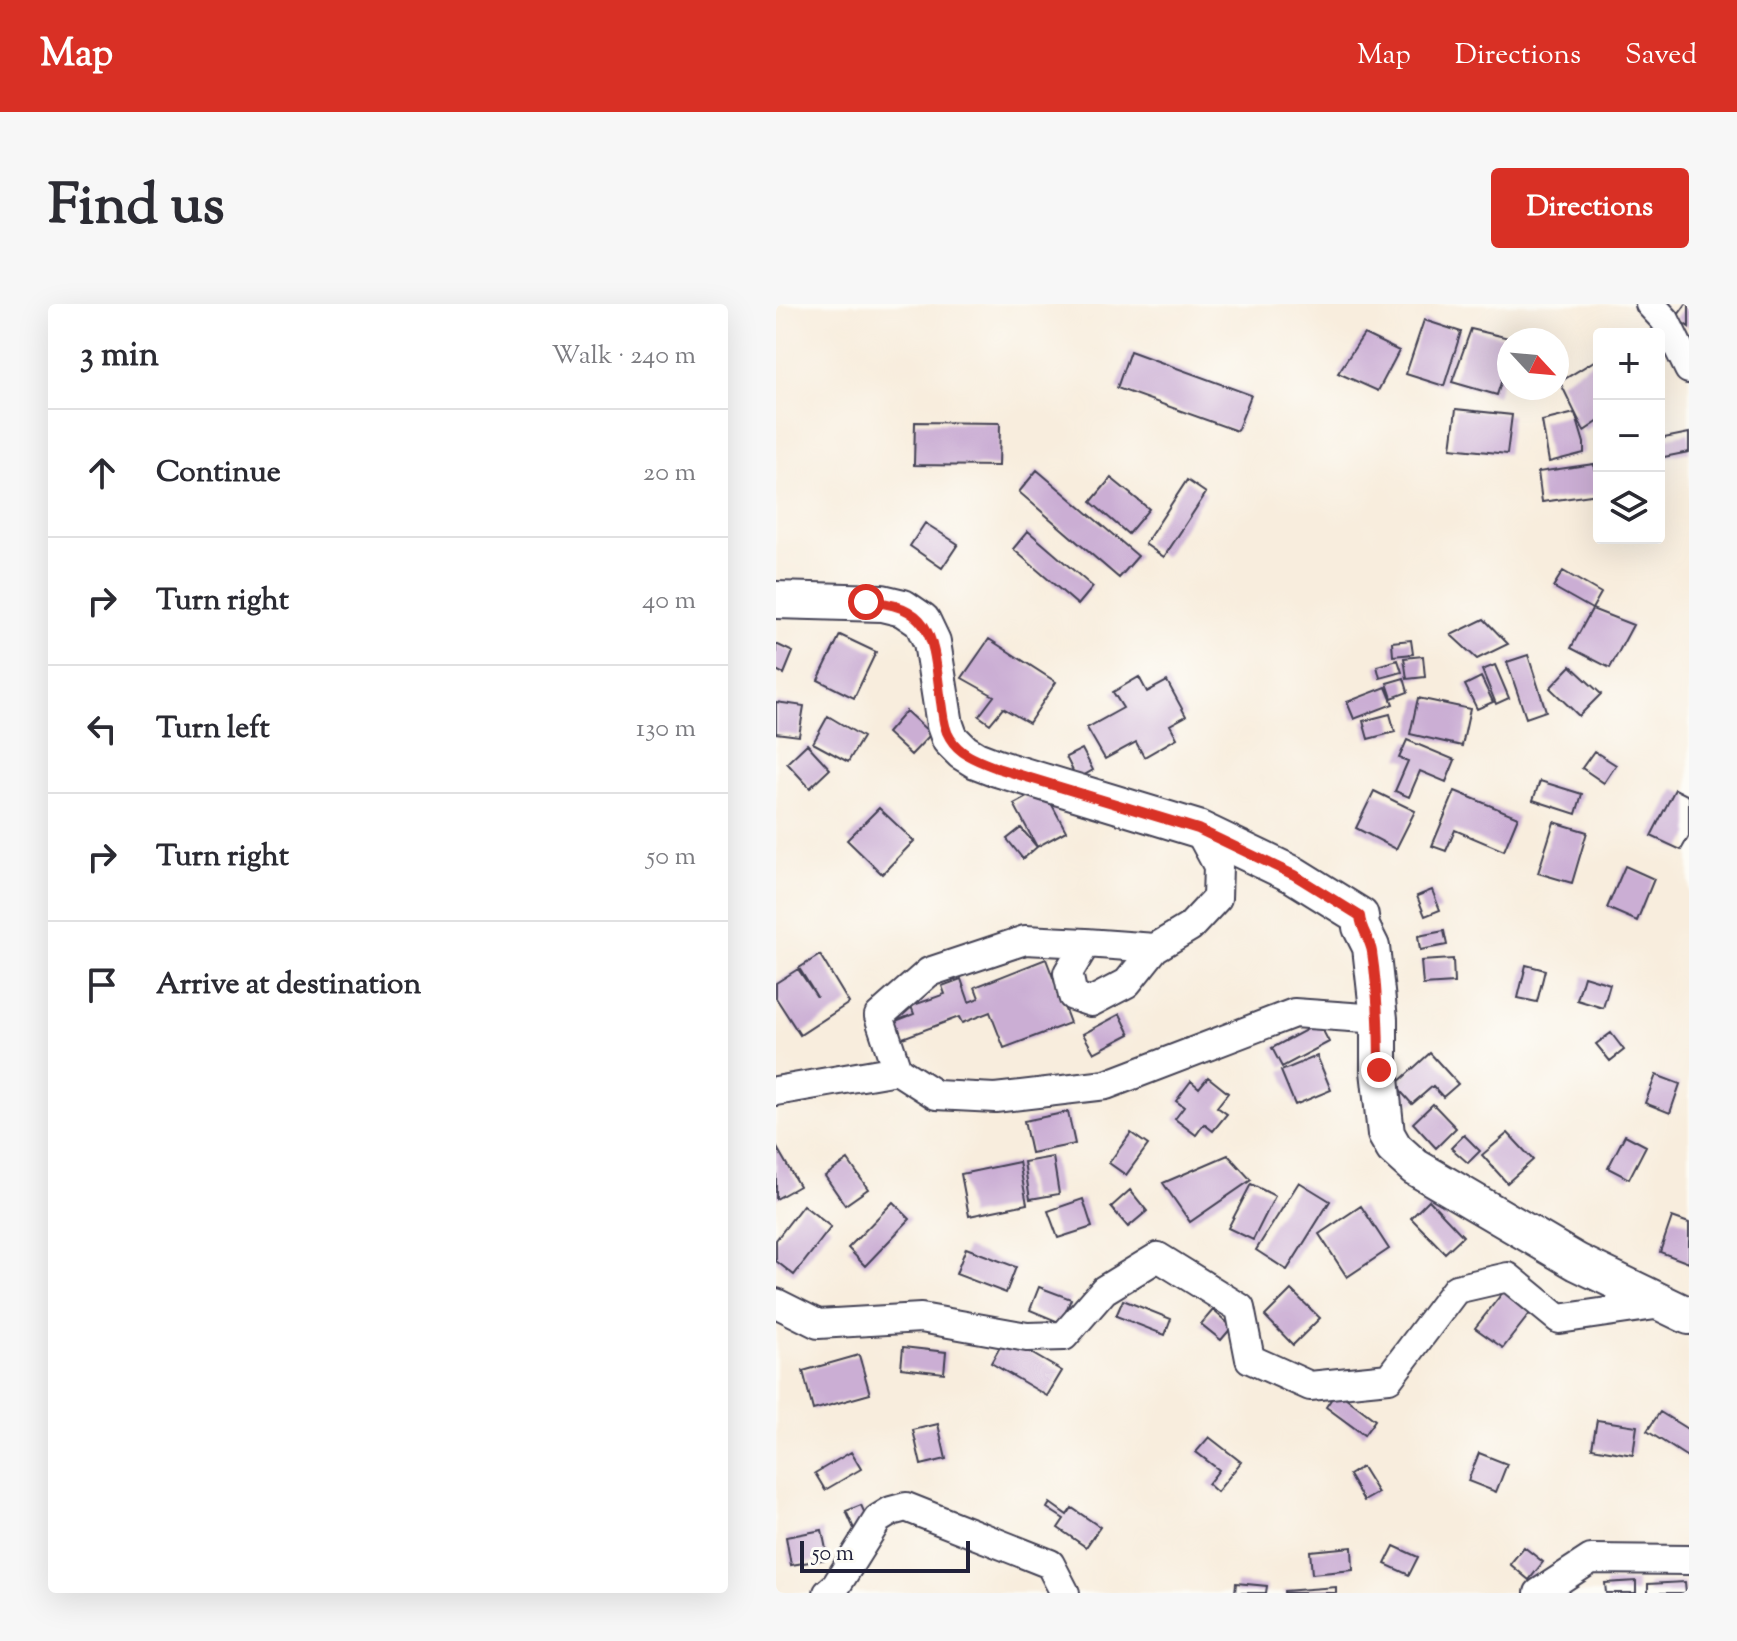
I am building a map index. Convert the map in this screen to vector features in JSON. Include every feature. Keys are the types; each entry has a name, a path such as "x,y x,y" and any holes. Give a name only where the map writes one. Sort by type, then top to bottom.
{"main road":[{"path":"776,600 882,603 903,608 922,621 932,642 945,725 950,739 963,752 997,768 1198,829 1294,875 1360,916 1361,927 1371,947 1379,1019 1379,1070 1384,1123 1394,1148 1415,1167 1577,1262 1675,1310"}],"street":[{"path":"1650,304 1665,320 1689,369"},
{"path":"1086,943 1068,973 1073,996 1091,1002 1127,983 1155,948 1190,927 1217,898 1218,866 1198,829"},
{"path":"1155,948 1025,940 929,972 879,1016 897,1070 936,1095 995,1098 1106,1085 1294,1013 1379,1019"},
{"path":"776,1091 897,1070"},
{"path":"776,1303 818,1324 921,1318 1027,1337 1064,1336 1104,1290 1158,1257 1240,1308 1250,1359 1310,1386 1389,1378 1456,1289 1508,1277 1559,1319 1675,1310"},
{"path":"828,1593 836,1586 878,1519 906,1507 1050,1564 1065,1593"},
{"path":"1539,1593 1591,1559 1689,1560"}],"building":[{"path":"1689,304 1689,327 1676,318"},
{"path":"1424,320 1461,332 1444,386 1406,374"},
{"path":"1471,329 1497,335 1497,395 1452,382"},
{"path":"1364,334 1399,351 1378,391 1338,373"},
{"path":"1130,351 1251,395 1237,431 1117,388"},
{"path":"1593,362 1593,425 1584,431 1569,400 1569,376"},
{"path":"1456,409 1512,415 1507,454 1451,448"},
{"path":"1575,413 1584,453 1549,462 1542,421"},
{"path":"915,422 1000,423 999,466 914,465"},
{"path":"1689,433 1689,452 1665,457 1665,438"},
{"path":"1593,464 1593,495 1542,502 1538,472"},
{"path":"1037,470 1138,556 1119,578 1019,492"},
{"path":"1111,478 1149,509 1128,534 1091,502"},
{"path":"1187,480 1206,493 1164,557 1145,544"},
{"path":"925,523 958,544 942,568 910,546"},
{"path":"1028,531 1093,587 1078,605 1013,549"},
{"path":"1563,571 1601,593 1592,609 1553,587"},
{"path":"1592,609 1633,625 1610,668 1571,648"},
{"path":"1484,619 1508,644 1477,659 1451,635"},
{"path":"840,635 876,652 854,698 818,680"},
{"path":"989,639 1056,682 1029,723 1003,708 990,724 979,716 994,696 962,678"},
{"path":"1411,640 1413,654 1393,656 1392,642"},
{"path":"776,644 793,652 784,674 776,670"},
{"path":"1528,655 1546,711 1526,718 1507,662"},
{"path":"1423,656 1425,677 1407,679 1404,658"},
{"path":"1398,660 1402,672 1380,678 1377,666"},
{"path":"1495,665 1509,698 1496,704 1482,670"},
{"path":"1571,666 1601,694 1579,716 1550,688"},
{"path":"1139,677 1147,692 1167,681 1186,716 1170,725 1177,738 1144,757 1136,742 1105,759 1087,728 1123,708 1113,692"},
{"path":"1481,677 1493,702 1477,709 1465,685"},
{"path":"1404,678 1408,692 1392,698 1387,683"},
{"path":"1386,687 1393,704 1354,719 1347,702"},
{"path":"1418,698 1470,709 1462,746 1410,734"},
{"path":"776,702 804,706 799,736 776,733"},
{"path":"906,711 931,734 911,755 887,733"},
{"path":"1390,714 1395,732 1368,739 1363,721"},
{"path":"828,716 863,737 848,762 813,743"},
{"path":"1407,740 1455,760 1446,782 1420,771 1409,797 1395,791 1408,761 1399,758"},
{"path":"807,744 830,769 810,788 787,763"},
{"path":"1082,749 1093,770 1077,779 1066,757"},
{"path":"1594,751 1616,765 1604,783 1582,768"},
{"path":"1540,781 1582,794 1576,814 1533,800"},
{"path":"1043,788 1066,831 1037,847 1014,804"},
{"path":"1675,789 1689,796 1689,836 1681,850 1651,836"},
{"path":"1374,791 1415,811 1396,849 1356,828"},
{"path":"1455,791 1518,817 1504,851 1455,830 1446,851 1432,846"},
{"path":"879,808 914,841 882,874 847,840"},
{"path":"1554,822 1587,832 1572,883 1538,873"},
{"path":"1021,828 1037,847 1023,859 1007,839"},
{"path":"1625,866 1654,879 1637,921 1607,908"},
{"path":"1432,890 1440,910 1425,916 1417,896"},
{"path":"1444,931 1447,945 1420,950 1418,936"},
{"path":"820,955 849,1003 800,1035 776,998 776,983 798,969 817,997 799,968"},
{"path":"1046,959 1070,1023 1004,1048 990,1012 962,1023 959,1017 900,1039 893,1022 914,1014 911,1006 945,994 942,986 961,979 969,1002 979,998 975,987"},
{"path":"1453,959 1454,983 1423,985 1421,961"},
{"path":"1526,965 1545,970 1537,1002 1518,998"},
{"path":"1584,976 1610,984 1603,1008 1577,1000"},
{"path":"1120,1014 1130,1034 1094,1053 1083,1034"},
{"path":"1319,1023 1329,1042 1282,1067 1272,1048"},
{"path":"1611,1033 1624,1050 1610,1061 1596,1044"},
{"path":"1430,1053 1458,1084 1443,1097 1433,1086 1412,1104 1395,1085"},
{"path":"1317,1056 1331,1090 1295,1105 1281,1071"},
{"path":"1656,1075 1680,1084 1670,1113 1645,1103"},
{"path":"1208,1077 1228,1093 1217,1107 1227,1114 1213,1131 1204,1124 1196,1135 1175,1119 1184,1107 1176,1101 1191,1081 1199,1088"},
{"path":"1433,1104 1456,1128 1436,1148 1413,1123"},
{"path":"1068,1112 1075,1144 1031,1153 1024,1121"},
{"path":"1131,1133 1148,1145 1126,1175 1109,1163"},
{"path":"1508,1133 1533,1160 1507,1183 1482,1155"},
{"path":"1464,1135 1480,1151 1468,1163 1451,1148"},
{"path":"1625,1135 1646,1146 1629,1179 1608,1168"},
{"path":"776,1146 799,1186 776,1199"},
{"path":"1228,1155 1251,1180 1190,1222 1163,1183"},
{"path":"1053,1157 1059,1194 1030,1199 1024,1162"},
{"path":"848,1160 868,1189 845,1205 825,1176"},
{"path":"1019,1162 1027,1204 969,1216 961,1174"},
{"path":"1299,1182 1330,1201 1287,1270 1256,1250"},
{"path":"1251,1184 1275,1196 1253,1240 1228,1228"},
{"path":"1130,1190 1147,1211 1128,1227 1111,1207"},
{"path":"1083,1199 1092,1227 1058,1238 1048,1211"},
{"path":"1429,1200 1463,1236 1445,1253 1411,1218"},
{"path":"893,1202 910,1219 865,1266 848,1248"},
{"path":"803,1205 831,1227 794,1275 776,1261 776,1240"},
{"path":"1361,1206 1389,1249 1347,1277 1319,1234"},
{"path":"1672,1217 1689,1223 1689,1263 1660,1252"},
{"path":"966,1248 1016,1267 1006,1293 956,1274"},
{"path":"1039,1287 1071,1299 1061,1323 1030,1310"},
{"path":"1291,1290 1320,1318 1293,1345 1265,1316"},
{"path":"1504,1291 1531,1312 1503,1348 1475,1328"},
{"path":"1123,1300 1171,1319 1165,1335 1116,1316"},
{"path":"1213,1310 1232,1327 1221,1340 1201,1324"},
{"path":"1005,1338 1062,1371 1047,1396 991,1363"},
{"path":"903,1347 946,1352 944,1373 901,1368"},
{"path":"859,1355 870,1394 813,1410 803,1371"},
{"path":"1337,1391 1375,1420 1364,1435 1326,1407"},
{"path":"1660,1412 1689,1430 1689,1458 1647,1431"},
{"path":"1597,1420 1637,1426 1633,1455 1592,1448"},
{"path":"938,1424 946,1459 921,1465 913,1430"},
{"path":"1209,1437 1241,1462 1217,1492 1208,1484 1219,1470 1196,1452"},
{"path":"851,1452 861,1469 825,1490 815,1473"},
{"path":"1479,1453 1507,1464 1496,1492 1468,1481"},
{"path":"1362,1467 1378,1493 1364,1501 1349,1475"},
{"path":"1050,1503 1067,1515 1072,1508 1100,1527 1086,1547 1058,1528 1064,1519 1047,1508"},
{"path":"861,1505 870,1525 855,1531 846,1511"},
{"path":"822,1530 828,1559 791,1565 786,1537"},
{"path":"1394,1546 1418,1557 1409,1575 1385,1564"},
{"path":"1352,1547 1353,1570 1312,1574 1310,1551"},
{"path":"1524,1547 1543,1562 1529,1580 1510,1564"},
{"path":"1636,1581 1636,1593 1606,1593 1605,1583"},
{"path":"1685,1582 1686,1593 1648,1593 1648,1584"},
{"path":"1236,1583 1267,1586 1266,1593 1235,1593"},
{"path":"1336,1587 1336,1593 1284,1593 1284,1591"}],"route":[{"path":"866,602 903,608 922,621 932,642 945,725 950,739 963,752 997,768 1198,829 1294,875 1360,916 1361,927 1371,947 1379,1019 1379,1070"}]}
